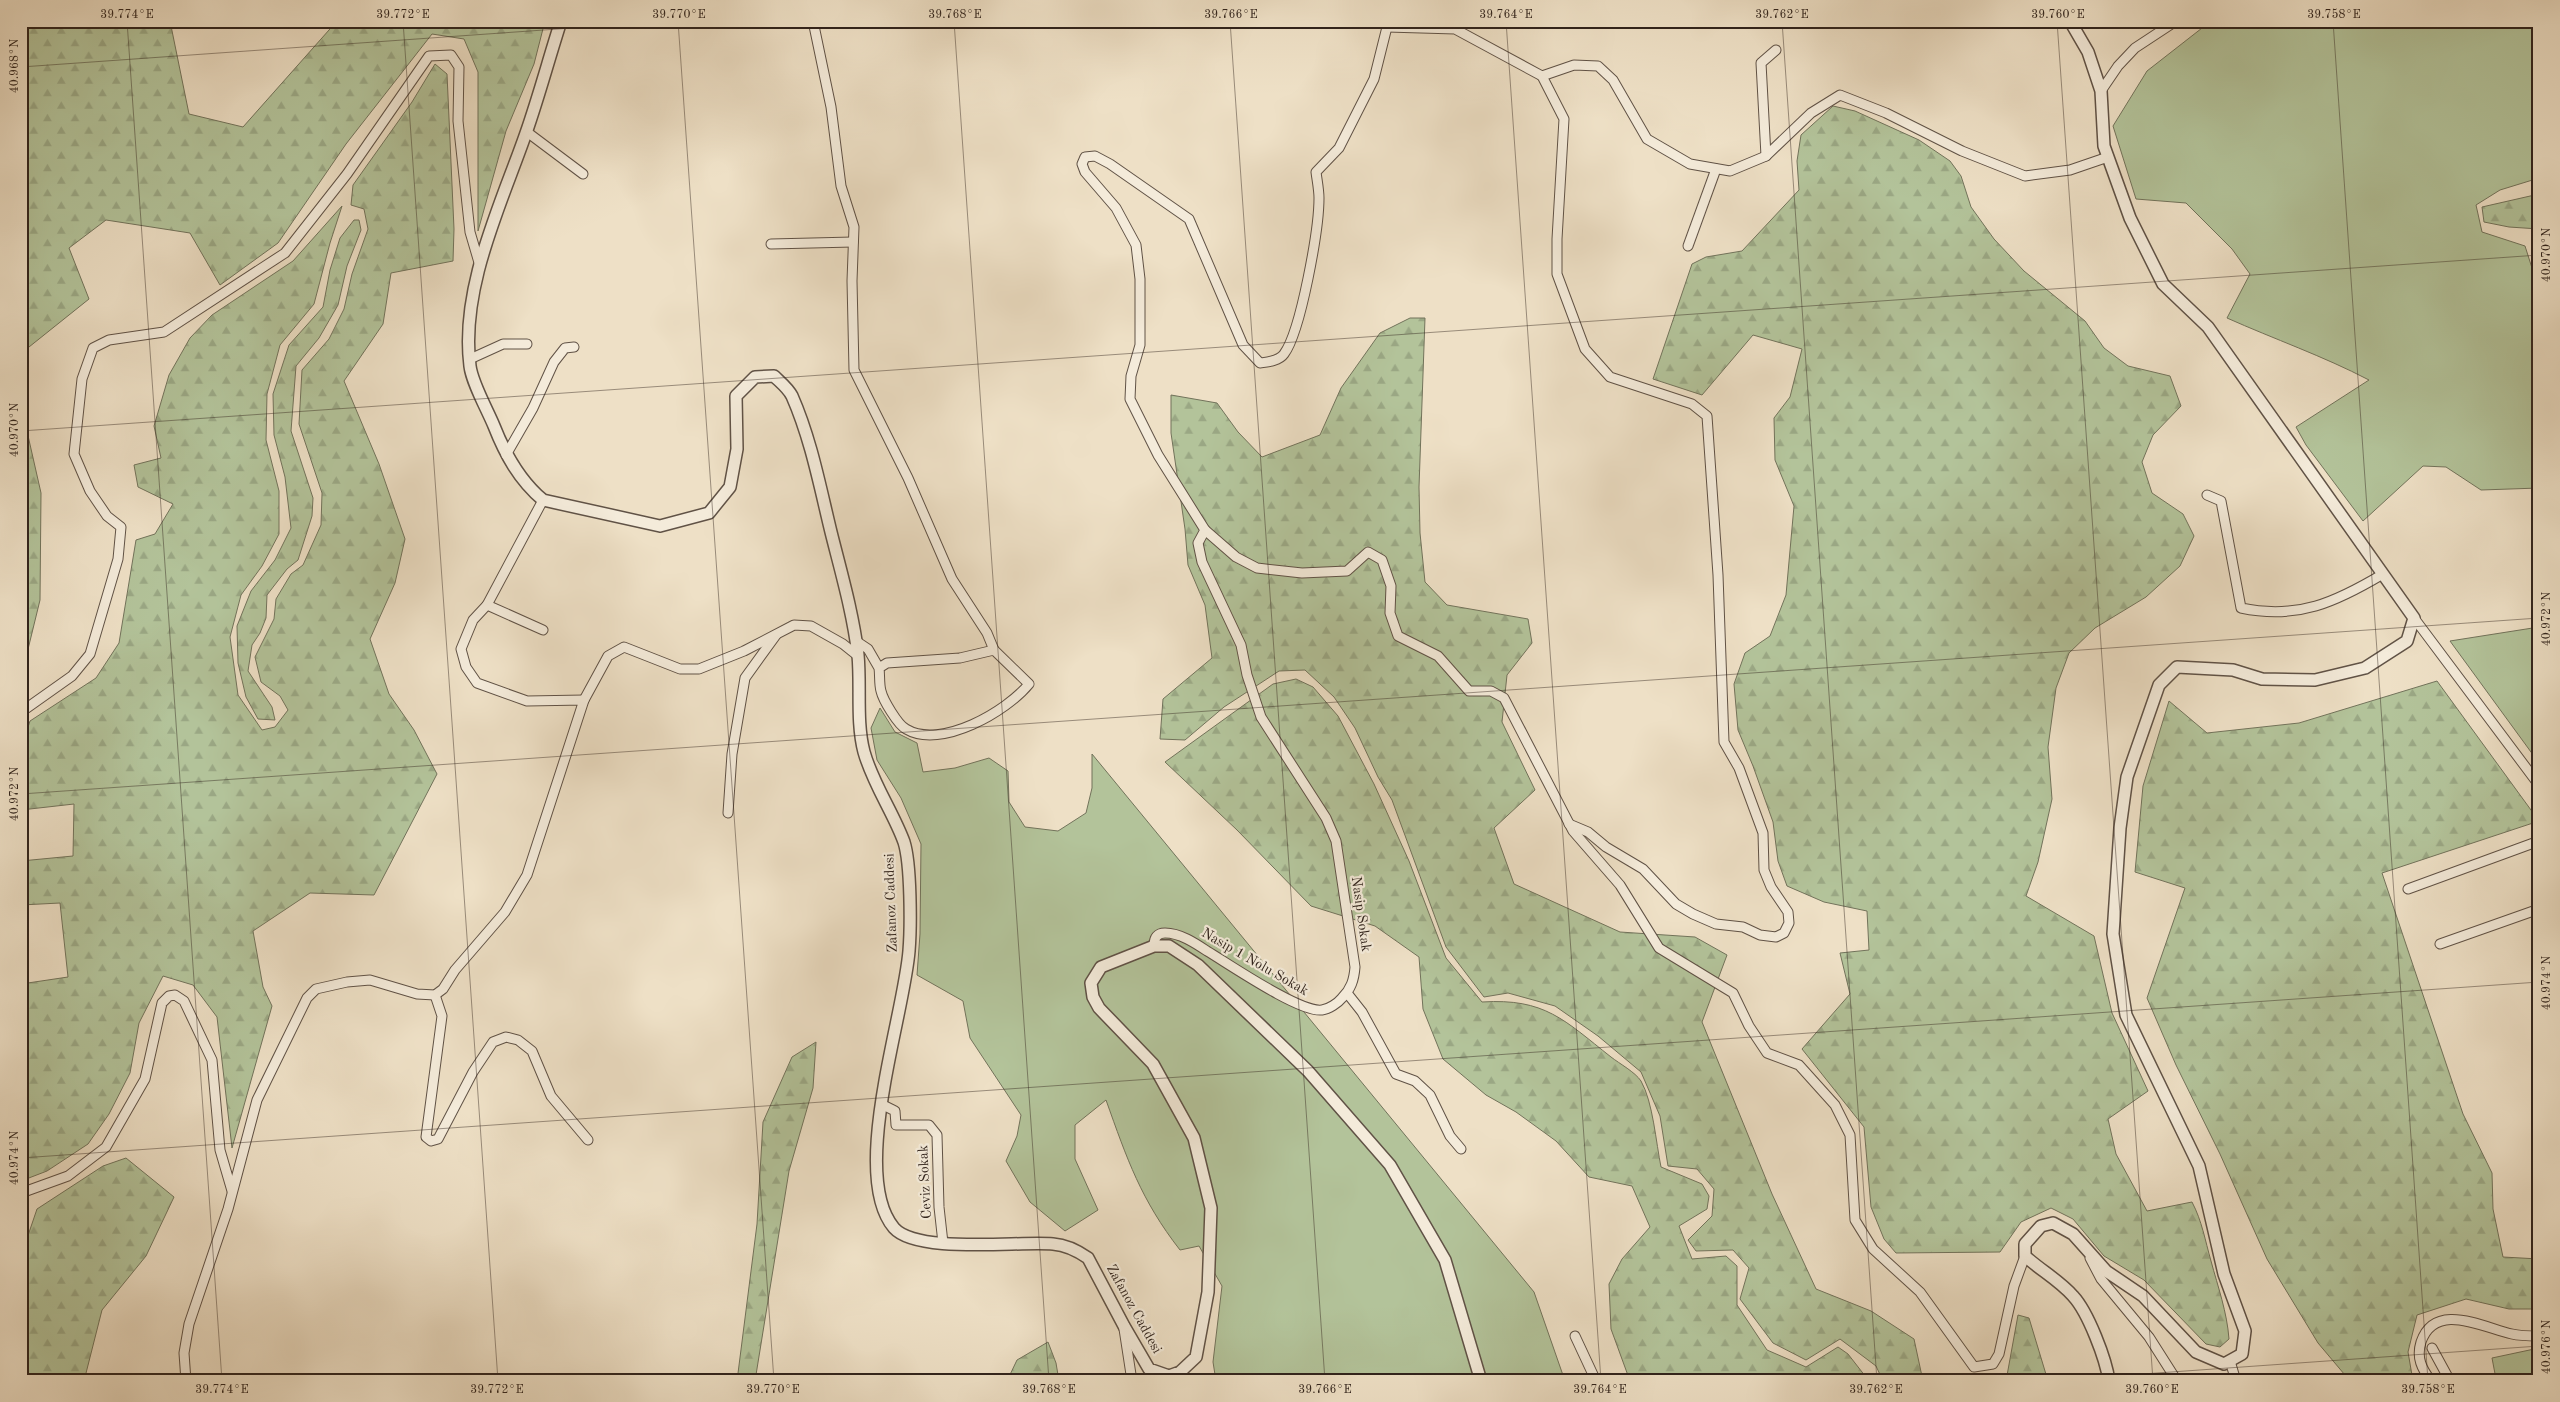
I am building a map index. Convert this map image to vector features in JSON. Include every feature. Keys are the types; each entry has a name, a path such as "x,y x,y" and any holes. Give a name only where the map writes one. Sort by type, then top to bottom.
{"street":[{"path":"561,21 527,132 498,206 480,267 469,322 470,368 506,455 528,488 543,500 487,605 473,620 461,649 466,667 477,683 527,701 584,700"},
{"path":"813,21 831,107 841,186 854,227 852,281 854,370 908,478 952,579 987,633 994,650 1029,684 1020,694 992,715 954,732 928,734 906,729 893,714 881,692 879,668 868,649 856,641"},
{"path":"2070,21 2088,52 2101,91 2104,146 2130,218 2163,284 2208,328 2414,618 2539,785"},
{"path":"2101,91 2118,66 2135,48 2176,21"},
{"path":"1569,824 1588,832 1606,847 1643,870 1676,904 1693,914 1716,924 1743,928 1760,935 1776,937 1784,933 1789,923 1788,912 1771,887 1764,870 1763,833 1750,796 1739,768 1724,742 1718,575 1707,416 1692,404 1610,377 1585,348 1557,274 1557,239 1564,119 1542,76 1455,29 1386,24 1374,79 1340,148 1316,172 1319,198 1311,261 1299,314 1291,342 1283,356 1270,362 1260,362 1243,345 1189,219 1133,179 1095,156 1086,156 1082,164 1085,172 1116,208 1136,245 1140,279 1140,345 1131,376 1130,399 1158,455 1205,530 1236,557 1257,568 1302,573 1347,571 1368,552 1382,560 1391,586 1390,613 1398,636 1438,656 1469,691 1491,691 1504,698 1569,824 1590,853 1620,884 1659,948 1733,993 1749,1026 1767,1053 1799,1065 1835,1105 1850,1135 1855,1220 1873,1249 1920,1292 1974,1367 1994,1364 1999,1354 2014,1286 2026,1256 2025,1244 2041,1226 2053,1222 2073,1234 2106,1271 2143,1296 2196,1352 2224,1364 2242,1354 2245,1331 2224,1274 2199,1166 2126,1014 2113,934 2120,828 2127,776 2159,685 2177,667 2233,670 2262,679 2315,680 2365,668 2407,641 2414,618"},
{"path":"1766,156 1761,62 1776,50"},
{"path":"22,712 72,676 90,654 118,559 121,527 107,516 90,491 74,454 82,379 93,348 109,340 164,332 285,254 347,174 429,56 451,55 459,67 458,121 470,232 480,267"},
{"path":"1542,76 1574,65 1598,66 1613,80 1647,139 1690,164 1730,171 1766,156 1811,113 1840,95 1886,113 1962,151 2025,176 2070,170 2108,157"},
{"path":"527,132 583,174"},
{"path":"1688,246 1716,168"},
{"path":"771,244 853,242"},
{"path":"470,359 503,344 527,344"},
{"path":"506,455 533,408 554,362 565,348 574,347"},
{"name":"Zafanoz Caddesi","path":"543,500 660,526 709,512 730,487 737,449 736,396 755,377 774,376 791,393 809,444 856,641 864,753 903,841 908,858 909,950 882,1104 876,1165 879,1190 885,1213 892,1226 901,1235 912,1240 943,1243 1054,1244 1080,1253 1088,1258 1124,1326 1150,1369 1169,1376 1180,1372 1196,1357 1208,1292 1211,1208 1194,1138 1153,1064 1099,1008 1091,984 1101,967 1154,946"},
{"path":"2207,495 2221,501 2241,608 2259,612 2287,611 2318,606 2344,597 2383,574"},
{"name":"Nasip Sokak","path":"1205,530 1198,543 1202,562 1241,645 1261,717 1326,818 1336,841 1355,967 1354,978 1347,993"},
{"path":"487,605 543,630"},
{"path":"186,1381 184,1353 189,1324 232,1191 257,1100 307,998 316,989 347,982 370,980 417,994 435,995 443,989 454,970 505,912 527,875 584,700 608,656 624,648 680,669 699,669 744,651 794,625 811,626 843,644 858,656"},
{"path":"728,813 732,754 745,678 776,634"},
{"path":"879,668 887,663 960,658 994,650"},
{"path":"2408,889 2539,841"},
{"path":"2440,944 2539,909"},
{"name":"Nasip 1 Nolu Sokak","path":"1154,946 1154,940 1158,935 1164,933 1190,941 1282,995 1311,1009 1322,1010 1329,1007 1347,993"},
{"path":"1154,946 1169,946 1198,965 1308,1071 1390,1165 1444,1260 1481,1381"},
{"path":"1347,993 1362,1012 1396,1074 1415,1081 1430,1095 1450,1136 1461,1149"},
{"path":"21,1193 68,1176 106,1147 145,1079 162,1004 169,996 175,994 184,1001 212,1060 220,1150 232,1191"},
{"path":"435,995 442,1016 426,1137 431,1141 438,1139 473,1072 492,1042 506,1037 518,1040 532,1051 551,1096 588,1140"},
{"name":"Ceviz Sokak","path":"882,1104 895,1111 896,1125 929,1125 937,1135 939,1207 943,1243"},
{"path":"2084,1246 2101,1279 2149,1337 2177,1381"},
{"path":"2026,1256 2074,1296 2096,1336 2107,1367 2109,1381"},
{"path":"2431,1381 2420,1367 2420,1345 2427,1328 2438,1321 2468,1321 2513,1335 2539,1336"},
{"path":"1124,1326 1132,1381"},
{"path":"1575,1336 1596,1381"},
{"path":"2432,1348 2450,1381"},
{"path":"2230,1361 2236,1381"}],"green space":[{"path":"24,21 170,21 189,114 243,127 337,21 545,21 534,64 506,131 478,231 478,72 464,39 432,34 346,144 278,243 220,285 190,233 106,220 69,248 89,299 24,351 24,418 41,493 40,600 21,678 21,33"},
{"path":"2211,21 2539,21 2539,178 2500,190 2476,205 2482,232 2525,246 2539,290 2539,488 2481,490 2446,467 2423,466 2363,521 2306,445 2296,427 2369,380 2316,355 2227,318 2250,274 2232,249 2186,203 2136,199 2113,126 2147,71"},
{"path":"435,64 447,74 454,229 453,261 391,273 383,324 344,381 379,464 405,539 395,583 370,639 389,694 414,730 437,774 374,895 310,893 253,931 263,987 272,1006 232,1148 217,1017 193,985 163,976 139,1023 130,1073 109,1114 88,1144 47,1171 21,1181 21,984 68,977 60,903 21,905 21,861 73,856 74,804 21,810 21,749 30,721 96,678 119,643 136,540 155,534 173,504 138,487 134,465 161,458 154,426 169,375 190,338 212,315 293,261 342,206 314,304 280,345 267,394 266,440 279,491 279,534 262,566 241,595 230,637 238,695 262,730 275,727 288,710 280,696 261,682 255,657 274,619 276,599 291,574 303,565 321,525 322,493 299,424 302,370 329,339 344,309 352,274 368,229 364,209 351,205 353,185 412,102"},
{"path":"1833,106 1855,111 1919,140 1950,161 1961,176 1971,207 1994,239 2024,271 2085,321 2104,348 2128,366 2170,376 2181,406 2153,435 2142,462 2152,493 2183,514 2194,536 2180,566 2146,597 2095,628 2069,653 2056,688 2048,747 2052,799 2038,862 2026,896 2094,936 2112,1013 2148,1091 2108,1119 2116,1154 2147,1211 2192,1202 2203,1231 2226,1319 2229,1339 2220,1347 2206,1344 2144,1280 2104,1256 2073,1219 2051,1208 2021,1222 2000,1252 1896,1253 1884,1239 1871,1207 1864,1127 1802,1049 1850,994 1840,953 1869,950 1867,911 1824,902 1787,886 1778,861 1773,822 1738,730 1734,684 1745,653 1770,636 1786,595 1794,506 1775,460 1774,418 1790,397 1802,349 1753,335 1702,395 1653,379 1692,264 1706,257 1742,251 1799,190 1797,161 1801,135"},
{"path":"2539,194 2539,229 2509,227 2484,222 2482,207"},
{"path":"354,220 359,220 361,230 347,266 338,305 319,338 296,366 291,431 313,498 312,516 298,560 287,569 267,595 266,618 260,633 252,645 248,671 272,707 275,720 258,719 246,697 238,663 237,626 251,591 275,560 291,528 285,477 274,435 273,394 289,345 323,307 330,270 340,238"},
{"path":"1410,318 1425,318 1419,487 1420,533 1425,582 1447,605 1528,619 1532,643 1507,675 1502,722 1535,790 1494,828 1514,884 1620,932 1695,937 1727,955 1702,1022 1772,1194 1816,1289 1871,1311 1914,1339 1923,1381 1883,1381 1876,1366 1840,1339 1806,1360 1773,1343 1740,1299 1749,1268 1733,1250 1696,1251 1688,1240 1712,1216 1714,1189 1697,1169 1668,1166 1660,1116 1641,1072 1598,1036 1555,1006 1508,993 1484,997 1446,947 1392,800 1378,777 1355,728 1334,697 1305,670 1279,671 1224,707 1185,740 1160,739 1163,699 1212,658 1205,605 1188,565 1185,529 1171,433 1171,395 1217,403 1238,432 1262,457 1320,435 1341,388 1380,333"},
{"path":"2539,627 2539,763 2450,641"},
{"path":"1296,679 1313,687 1338,716 1374,784 1409,861 1446,958 1482,1002 1522,1004 1552,1014 1580,1032 1631,1071 1641,1081 1654,1123 1661,1167 1702,1184 1709,1196 1707,1209 1679,1226 1692,1259 1726,1256 1737,1266 1737,1305 1767,1350 1806,1367 1838,1347 1848,1354 1869,1381 1630,1381 1611,1329 1609,1284 1622,1259 1650,1227 1632,1186 1589,1177 1556,1141 1516,1112 1486,1095 1443,1059 1423,1009 1419,957 1375,926 1311,906 1237,830 1165,762 1273,684"},
{"path":"2437,681 2539,821 2382,873 2463,1114 2492,1173 2493,1209 2503,1257 2539,1259 2539,1309 2509,1309 2466,1299 2417,1315 2408,1352 2413,1381 2350,1381 2318,1343 2267,1259 2220,1154 2176,1065 2147,998 2185,888 2135,872 2143,786 2169,701 2207,733 2299,723"},
{"path":"880,708 895,732 917,743 923,772 955,768 989,758 1008,771 1009,802 1025,827 1058,831 1086,813 1092,788 1092,754 1534,1292 1565,1381 1216,1381 1213,1362 1222,1286 1199,1246 1180,1250 1166,1232 1136,1178 1106,1100 1075,1125 1075,1159 1098,1210 1065,1231 1030,1202 1006,1161 1017,1136 1021,1115 970,1038 963,1001 917,975 920,934 921,844 901,798 877,760 871,728"},
{"path":"816,1042 813,1088 789,1171 755,1381 737,1381 757,1224 763,1122 792,1057"},
{"path":"126,1158 174,1197 146,1256 102,1310 84,1381 21,1381 21,1256 37,1209 103,1166"},
{"path":"2018,1315 2029,1318 2048,1381 2006,1381"},
{"path":"1048,1342 1056,1363 1059,1381 1007,1381 1017,1360"},
{"path":"2539,1348 2539,1381 2496,1379 2492,1358"}]}
